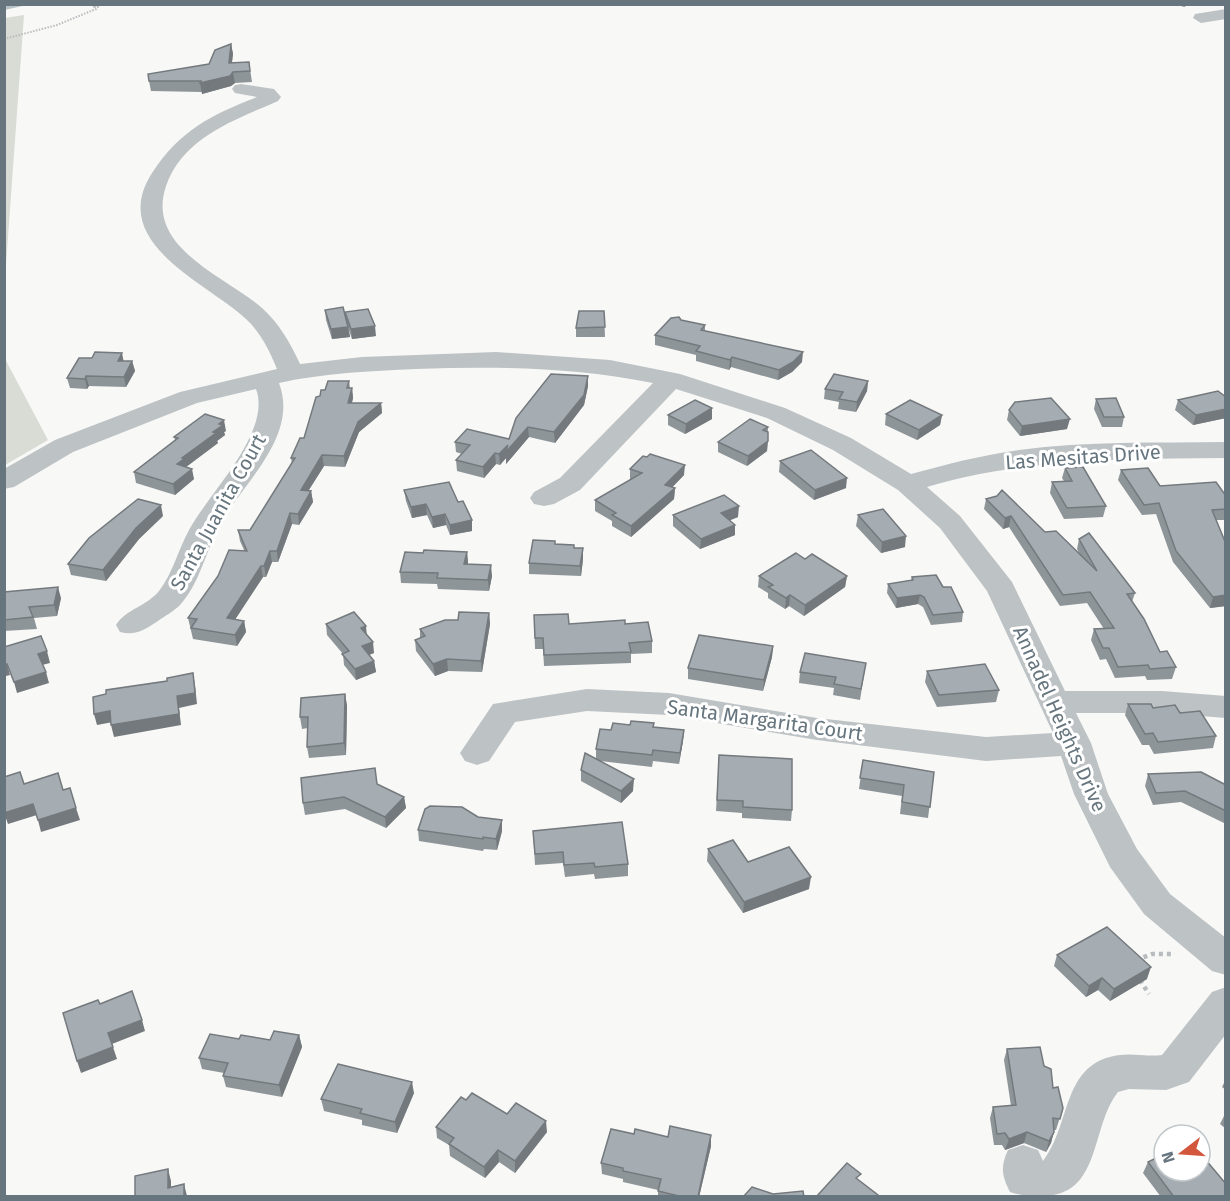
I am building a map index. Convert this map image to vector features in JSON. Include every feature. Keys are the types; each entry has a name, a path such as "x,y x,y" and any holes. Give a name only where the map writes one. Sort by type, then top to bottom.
{"street":[{"path":"1201,18 1226,14"},
{"name":"Santa Juanita Court","path":"131,625 169,599 192,560 203,530 262,440 271,407 271,395 278,376 282,347 271,330 250,310 170,251 158,234 151,215 150,197 157,181 168,164 193,137 219,119 272,97 268,93 241,89"},
{"name":"Annadel Heights Drive","path":"4,481 64,446 189,397 278,376 362,364 496,358 610,367 671,379 776,413 842,444 908,484 950,522 1001,589 1074,743 1091,794 1123,857 1158,904 1218,954"},
{"path":"544,498 570,484 671,379"},
{"name":"Las Mesitas Drive","path":"908,484 958,469 1019,458 1071,453 1226,450"},
{"name":"Santa Margarita Court","path":"477,753 505,712 587,700 669,704 817,729 986,748 1074,743"},
{"path":"1055,702 1200,703 1226,707"},
{"path":"1023,1164 1025,1178 1038,1188 1049,1188 1065,1177 1073,1160 1095,1089 1103,1079 1117,1073 1167,1074 1174,1070 1226,1003"}],"path":[{"path":"4,39 57,25 96,9 98,7 93,7 99,4"},
{"path":"1149,994 1136,974 1134,961 1142,957 1218,954"}],"shaded area":[{"path":"24,15 5,279 5,18"},
{"path":"4,357 48,440 5,465 4,465"}],"building":[{"path":"231,44 229,63 249,62 250,71 233,72 230,76 200,83 201,81 149,81 148,74 209,64 215,50"},
{"path":"343,307 348,327 331,329 325,310"},
{"path":"368,309 375,326 351,329 345,312"},
{"path":"579,311 604,311 605,327 576,328"},
{"path":"679,317 681,320 705,325 701,330 803,352 793,362 779,370 732,357 730,360 696,351 700,346 655,335 671,318"},
{"path":"95,352 122,353 118,361 132,361 124,377 67,378 79,358 92,358"},
{"path":"551,374 588,376 584,395 554,432 528,427 505,453 508,445 499,454 495,453 483,467 456,460 470,445 455,442 467,429 509,439 516,418"},
{"path":"834,374 868,381 857,402 839,399 843,392 825,389"},
{"path":"328,381 349,381 347,388 352,388 348,403 381,403 358,422 344,456 322,455 301,490 311,491 298,514 290,513 277,551 270,551 264,566 261,566 227,618 244,621 235,635 191,628 197,619 188,618 218,576 229,550 247,551 238,530 250,530 295,458 291,458 300,438 304,438 316,397 320,396 321,390 325,390"},
{"path":"1218,391 1226,397 1226,409 1196,415 1178,400"},
{"path":"1051,398 1070,419 1022,426 1009,410 1015,402"},
{"path":"1116,398 1124,417 1104,417 1096,399"},
{"path":"695,400 712,408 686,424 668,415"},
{"path":"910,400 942,415 919,430 886,414"},
{"path":"205,414 224,420 219,424 223,425 177,464 192,469 173,484 134,472 178,438 174,437"},
{"path":"750,419 768,427 763,430 768,432 768,441 748,456 718,442"},
{"path":"811,450 847,478 815,490 780,461"},
{"path":"650,454 685,465 665,485 675,488 631,526 612,515 616,513 595,500 642,473 630,469 643,456 647,457"},
{"path":"1083,467 1106,506 1067,508 1052,482 1072,481 1065,468"},
{"path":"1148,468 1160,486 1216,482 1226,496 1226,509 1212,510 1226,544 1226,595 1213,597 1176,551 1159,503 1144,505 1121,470"},
{"path":"449,482 458,502 463,501 472,520 450,525 445,514 432,517 426,504 411,507 404,490"},
{"path":"1002,490 1045,532 1056,531 1097,571 1079,539 1089,533 1135,593 1127,594 1144,619 1160,652 1167,651 1176,667 1150,669 1148,665 1118,667 1109,648 1103,648 1094,629 1114,628 1090,592 1063,595 1011,516 1005,518 986,499 997,496"},
{"path":"724,495 739,506 721,513 735,525 701,539 673,515"},
{"path":"138,499 161,505 136,528 103,570 68,564 89,538"},
{"path":"883,509 906,536 882,542 858,515"},
{"path":"533,540 555,541 555,544 583,548 580,566 529,563"},
{"path":"424,550 467,552 464,564 491,565 488,580 437,578 438,573 400,572 405,552 423,553"},
{"path":"796,553 805,559 812,554 847,576 805,605 790,595 786,598 768,587 773,585 759,576"},
{"path":"936,575 943,587 951,587 963,612 933,615 924,597 920,595 897,598 888,584 913,580 912,577"},
{"path":"58,587 54,605 29,607 33,617 4,620 4,592"},
{"path":"354,612 366,626 361,628 373,642 362,646 374,661 355,669 342,654 349,651 326,624"},
{"path":"459,612 489,613 481,661 447,659 433,664 415,640 425,636 420,629 445,620 458,620"},
{"path":"568,614 569,624 625,620 625,624 648,622 652,641 629,643 631,652 544,655 543,638 535,638 534,615"},
{"path":"699,635 773,646 764,680 688,668"},
{"path":"41,636 47,651 38,654 46,672 14,682 7,664 4,665 4,647"},
{"path":"805,653 866,663 861,689 834,684 836,677 800,672"},
{"path":"985,664 999,690 939,695 927,671"},
{"path":"193,673 195,693 177,696 179,714 111,725 110,711 94,714 93,697 106,694 106,690 167,681 167,678"},
{"path":"345,694 344,743 307,747 308,717 300,717 301,698"},
{"path":"1128,704 1151,704 1153,708 1175,705 1180,713 1200,711 1216,736 1158,742 1153,733 1145,734"},
{"path":"631,721 654,723 653,727 684,730 680,753 653,750 652,755 596,749 600,729 611,730 613,723 630,725"},
{"path":"585,753 634,779 621,791 581,770"},
{"path":"719,755 792,759 792,810 743,807 743,801 717,800"},
{"path":"863,760 934,772 930,807 902,802 904,785 860,778"},
{"path":"375,768 377,784 404,797 385,817 344,797 303,803 301,778"},
{"path":"20,772 24,784 58,773 63,790 70,788 76,808 38,820 33,804 4,813 4,777"},
{"path":"1201,772 1226,785 1226,811 1185,791 1156,793 1148,774"},
{"path":"430,806 462,807 478,817 502,820 496,839 418,830 425,809"},
{"path":"622,822 628,864 595,867 594,863 564,865 563,852 535,854 533,831"},
{"path":"733,840 748,862 789,847 811,877 744,902 708,849"},
{"path":"1107,927 1151,967 1114,989 1102,978 1089,986 1057,955"},
{"path":"132,991 142,1020 108,1033 113,1047 77,1061 63,1013 98,1000 100,1004"},
{"path":"274,1031 299,1035 279,1085 223,1076 228,1063 199,1058 210,1034 239,1039 241,1035 270,1040"},
{"path":"1040,1047 1044,1066 1051,1069 1053,1088 1058,1087 1063,1108 1060,1119 1053,1118 1054,1132 1049,1141 1027,1132 1009,1139 1005,1133 997,1134 993,1107 1016,1105 1007,1049"},
{"path":"338,1064 412,1082 395,1122 360,1113 362,1109 321,1099"},
{"path":"472,1093 507,1114 516,1103 546,1121 515,1161 498,1150 484,1167 449,1144 454,1138 436,1127 461,1097 466,1100"},
{"path":"670,1126 711,1135 698,1197 683,1197 658,1191 661,1179 623,1171 623,1168 601,1163 611,1129 634,1134 635,1129 668,1137"},
{"path":"847,1163 861,1174 856,1178 878,1195 877,1197 816,1197"},
{"path":"1212,1167 1226,1184 1226,1197 1174,1197 1164,1183 1212,1183"},
{"path":"168,1169 168,1188 184,1184 184,1197 135,1197 135,1176"},
{"path":"752,1187 773,1194 803,1191 804,1197 743,1197"}],"waterway":[{"path":"4,8 22,4"}]}
